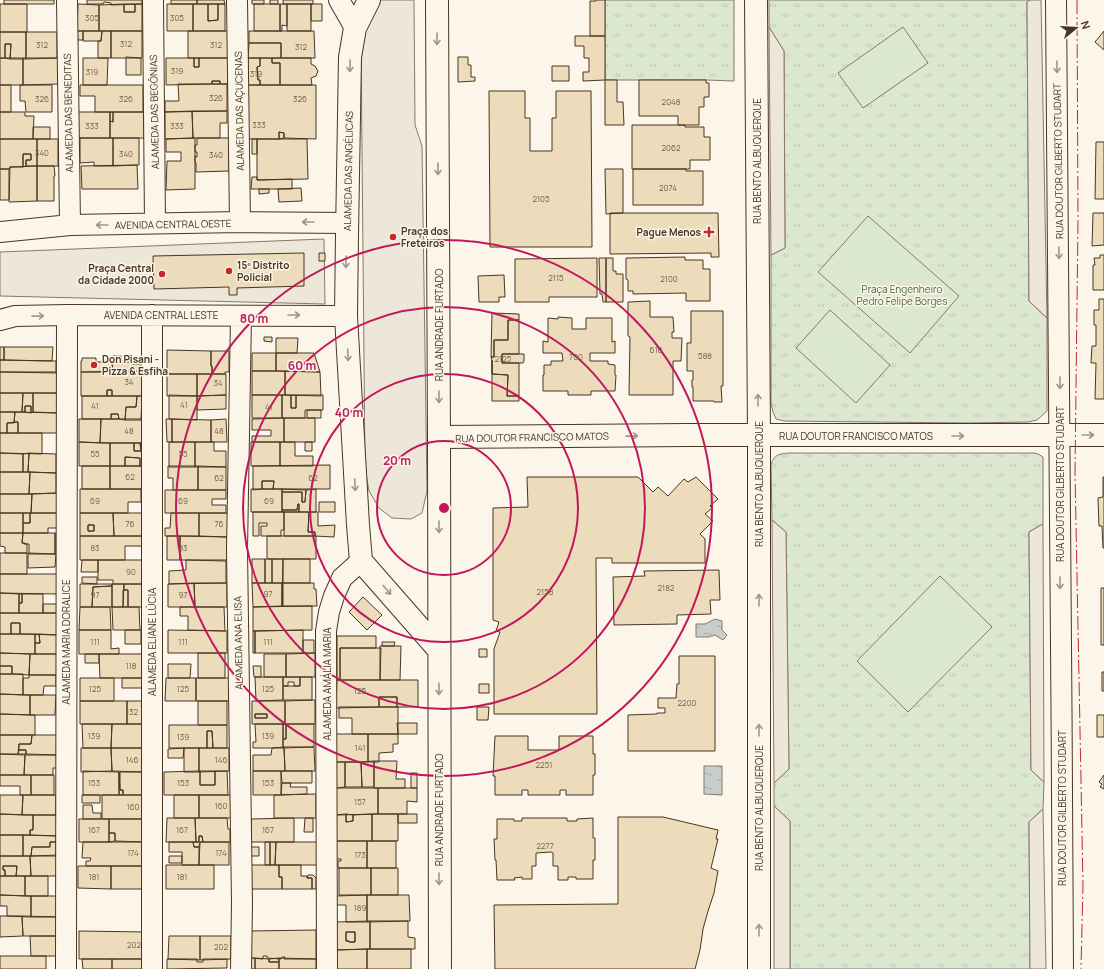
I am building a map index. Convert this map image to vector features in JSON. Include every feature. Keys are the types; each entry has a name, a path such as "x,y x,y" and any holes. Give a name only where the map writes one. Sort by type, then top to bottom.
{"street":[{"name":"ALAMEDA DAS BENEDITAS","path":"67,0 70,225"},
{"name":"ALAMEDA DAS BEGÔNIAS","path":"153,0 155,223"},
{"name":"ALAMEDA DAS AÇUCENAS","path":"237,0 240,222"},
{"path":"339,0 355,28"},
{"name":"ALAMEDA DAS ANGÉLICAS","path":"346,316 350,58 355,28 369,0"},
{"name":"RUA ANDRADE FURTADO","path":"437,0 440,969"},
{"name":"RUA BENTO ALBUQUERQUE","path":"756,0 759,436 759,969"},
{"name":"RUA DOUTOR GILBERTO STUDART","path":"1056,0 1060,294 1063,969"},
{"name":"AVENIDA CENTRAL OESTE","path":"0,232 70,225 240,222 347,223"},
{"name":"AVENIDA CENTRAL LESTE","path":"0,320 15,316 67,315 346,316"},
{"name":"ALAMEDA MARIA DORALICE","path":"66,969 67,315"},
{"name":"ALAMEDA ELIANE LÚCIA","path":"152,315 152,969"},
{"name":"ALAMEDA ANA ELISA","path":"241,316 237,550 242,903 241,969"},
{"path":"346,316 361,561 439,650"},
{"name":"RUA DOUTOR FRANCISCO MATOS","path":"439,438 688,435 1104,435"},
{"name":"ALAMEDA AMÁLIA MARIA","path":"327,969 326,631 329,612 342,578 361,561"}],"green space":[{"path":"605,0 734,0 734,81 605,80"},
{"name":"Praça Engenheiro Pedro Felipe Borges","path":"769,0 1030,0 1027,2 1029,301 1047,318 1047,411 1037,420 1028,422 968,423 784,421 776,419 771,403 771,255 785,248 784,51 769,27"},
{"path":"903,27 928,63 863,108 838,73"},
{"path":"868,216 959,296 910,353 818,272"},
{"path":"830,310 890,365 856,403 796,348"},
{"path":"789,453 1034,453 1043,457 1043,524 1029,532 1031,770 1044,782 1043,809 1029,822 1030,969 790,969 790,821 774,806 774,783 789,769 786,532 772,520 771,464 774,458 778,455"},
{"path":"940,576 992,627 908,712 857,661"}],"shaded area":[{"name":"Praça dos Freteiros","path":"375,0 414,0 415,125 422,146 427,491 422,513 411,519 392,518 379,508 369,491 365,468 361,41"},
{"path":"1030,0 1041,0 1047,318 1029,301 1027,2"},
{"path":"769,27 784,51 785,248 771,255"},
{"name":"Praça Central da Cidade 2000","path":"324,239 325,304 0,296 0,252"},
{"path":"772,520 786,532 789,769 774,783"},
{"path":"1043,524 1044,782 1031,770 1029,532"},
{"path":"774,806 790,821 790,969 774,969"},
{"path":"1043,809 1046,969 1030,969 1029,822"}],"water":[{"path":"715,619 722,621 722,630 727,635 723,640 715,635 709,637 696,637 696,624 705,624"},
{"path":"704,766 722,766 722,795 704,794"}],"building":[{"path":"4,0 54,0 54,4 4,4"},
{"path":"87,0 142,0 142,4 111,5 111,3 104,2 103,4 87,4"},
{"path":"171,0 197,0 197,4 171,4"},
{"path":"197,0 224,0 225,4 197,4"},
{"path":"252,0 264,0 264,4 252,4"},
{"path":"270,0 278,0 278,4 270,4"},
{"path":"283,0 313,0 313,4 283,4"},
{"path":"605,0 605,36 590,36 590,1"},
{"path":"0,4 27,4 27,32 0,32"},
{"path":"78,4 99,5 99,31 77,31"},
{"path":"124,4 135,4 135,12 124,12"},
{"path":"124,4 124,12 135,12 135,4 142,4 142,31 99,31 99,5"},
{"path":"167,4 193,4 193,31 167,31"},
{"path":"193,4 208,4 208,21 218,20 218,4 225,4 225,31 193,31"},
{"path":"208,4 218,4 218,20 208,21"},
{"path":"254,4 280,4 280,31 254,31"},
{"path":"280,4 287,4 287,26 282,25 282,31 280,31"},
{"path":"287,4 311,4 311,31 287,31"},
{"path":"311,4 322,4 322,21 311,21"},
{"path":"77,31 83,31 83,40 78,40"},
{"path":"83,31 102,31 101,41 83,41"},
{"path":"102,31 111,31 111,58 98,58 98,41 101,41"},
{"path":"111,31 142,31 142,58 111,58"},
{"path":"188,31 229,31 229,58 188,58"},
{"path":"249,31 314,31 315,58 281,58 281,43 249,43"},
{"path":"1104,31 1104,50 1095,42"},
{"path":"0,32 26,32 26,59 10,59 11,44 5,44 5,58 0,58"},
{"path":"26,32 57,32 57,58 26,59"},
{"path":"575,36 605,36 605,80 583,81 583,72 589,72 589,58 584,58 584,46 575,46"},
{"path":"249,43 281,43 281,58 248,58"},
{"path":"5,44 11,44 10,59 5,58"},
{"path":"126,57 141,58 141,75 126,75"},
{"path":"458,57 468,57 468,65 471,65 471,77 475,77 475,81 458,82"},
{"path":"0,58 23,58 23,85 0,85"},
{"path":"23,58 58,58 58,84 23,85"},
{"path":"83,58 108,58 107,85 83,85"},
{"path":"166,58 194,58 194,67 199,67 199,58 229,58 228,84 220,84 220,81 212,81 212,84 166,85"},
{"path":"194,58 199,58 199,67 194,67"},
{"path":"248,58 260,58 260,66 257,67 260,85 248,85"},
{"path":"260,58 272,58 272,63 280,63 280,85 260,85 257,67 260,66"},
{"path":"272,58 311,58 311,64 315,66 318,71 316,76 311,78 312,85 280,85 280,63 272,63"},
{"path":"552,66 569,66 569,81 552,81"},
{"path":"605,80 617,80 617,102 623,102 624,125 605,125"},
{"path":"639,80 706,80 706,83 709,83 709,97 704,97 704,107 699,107 699,125 678,125 678,116 639,116"},
{"path":"212,81 220,81 220,84 212,84"},
{"path":"178,84 227,84 227,111 165,112 165,101 179,101"},
{"path":"0,85 11,85 11,112 0,112"},
{"path":"20,85 52,85 52,112 26,112 25,101 20,101"},
{"path":"80,85 143,85 143,112 95,112 95,96 80,96"},
{"path":"247,85 316,85 316,139 284,138 284,133 279,132 279,139 247,139"},
{"path":"489,91 525,91 525,118 530,118 530,151 552,151 552,118 556,118 556,91 591,91 592,247 490,247"},
{"path":"192,111 227,111 227,123 220,123 220,138 193,138"},
{"path":"192,111 193,138 165,139 165,112"},
{"path":"0,112 25,112 25,116 34,116 33,139 0,139"},
{"path":"78,112 110,112 110,138 78,138"},
{"path":"110,112 113,112 113,122 110,121"},
{"path":"113,112 144,112 144,138 110,138 110,121 113,122"},
{"path":"632,125 685,125 685,127 704,127 704,137 710,137 710,160 690,160 690,169 632,169"},
{"path":"33,127 50,127 50,139 33,139"},
{"path":"279,132 284,133 284,138 279,139"},
{"path":"80,138 113,138 113,166 94,166 94,162 80,163"},
{"path":"113,138 139,138 139,165 113,166"},
{"path":"195,138 195,189 166,190 167,161 181,161 181,152 166,152 166,139"},
{"path":"197,138 229,138 229,171 196,172 195,156 197,157 197,152 195,152 195,145 197,145"},
{"path":"0,139 37,139 37,166 26,166 26,160 31,160 31,154 23,154 23,167 0,169"},
{"path":"37,139 58,139 58,166 37,166"},
{"path":"252,139 257,139 257,154 252,154"},
{"path":"257,139 307,139 308,179 257,180"},
{"path":"1096,142 1104,142 1104,199 1095,199"},
{"path":"23,154 31,154 31,160 26,160 26,166 23,167"},
{"path":"137,165 138,189 82,189 81,166"},
{"path":"37,166 37,201 9,202 10,167"},
{"path":"37,166 54,166 54,201 37,201"},
{"path":"0,169 9,169 9,200 0,200"},
{"path":"605,169 623,169 623,213 606,214"},
{"path":"633,169 686,169 686,171 703,171 703,205 633,205"},
{"path":"252,177 257,177 257,180 292,179 292,189 251,189"},
{"path":"301,188 302,201 279,202 278,189"},
{"path":"259,189 269,189 269,193 259,194"},
{"path":"610,213 718,213 719,257 711,257 711,253 610,254"},
{"path":"1093,213 1104,213 1104,245 1092,246"},
{"name":"15º Distrito Policial","path":"304,253 304,286 237,288 237,295 229,295 229,287 154,289 153,256"},
{"path":"319,253 325,253 325,261 319,261"},
{"path":"1100,255 1104,255 1104,290 1093,290 1093,265 1095,265 1094,258 1100,258"},
{"path":"685,257 685,260 703,260 703,269 710,269 710,301 686,301 686,293 633,294 633,291 628,291 628,280 626,279 626,258"},
{"path":"597,258 597,297 549,297 549,302 515,302 515,259"},
{"path":"599,258 606,258 606,302 603,302 602,294 600,294"},
{"path":"606,258 613,258 613,271 616,271 616,274 623,274 623,302 606,302"},
{"path":"504,275 505,297 499,297 499,302 479,302 478,276"},
{"path":"1099,299 1104,299 1104,399 1095,399 1096,363 1091,363 1092,346 1096,346 1094,310 1099,310"},
{"path":"650,301 650,317 673,317 674,332 672,332 672,338 682,338 681,361 673,361 673,395 629,395 630,337 628,336 628,302"},
{"path":"691,311 723,311 722,402 693,401 693,371 687,371 687,343 691,343"},
{"path":"492,313 519,314 519,320 508,320 508,340 494,340 494,357 491,357"},
{"path":"558,317 572,318 572,329 586,329 586,318 612,318 612,342 615,341 615,353 590,353 590,361 608,361 608,364 615,365 615,391 591,391 591,395 568,395 568,391 543,391 544,365 551,365 551,361 563,361 562,353 543,353 543,341 548,342 548,318 558,319"},
{"path":"508,320 519,320 519,354 502,354 502,363 519,363 519,396 507,396 508,375 492,374 491,357 494,357 494,340 508,340"},
{"path":"264,337 272,337 272,342 264,341"},
{"path":"276,338 298,338 297,353 276,353"},
{"path":"0,347 4,347 4,360 0,360"},
{"path":"4,347 53,347 52,361 4,360"},
{"path":"167,350 211,351 212,374 167,374"},
{"path":"211,351 229,351 229,372 225,372 225,374 212,374"},
{"path":"252,353 276,353 276,371 252,371"},
{"path":"276,353 314,353 320,372 276,371"},
{"path":"502,354 524,354 524,361 523,363 502,363"},
{"path":"113,356 121,356 122,362 140,364 141,371 112,372"},
{"path":"82,358 96,358 96,362 112,362 112,372 81,372"},
{"path":"0,360 56,361 56,372 0,372"},
{"path":"142,371 142,396 112,396 112,390 107,390 107,396 81,396 81,372"},
{"path":"252,371 285,371 285,395 252,395"},
{"path":"285,371 320,372 321,396 285,395"},
{"path":"0,372 60,373 60,393 0,393"},
{"path":"167,374 197,374 197,396 167,396"},
{"path":"197,374 226,374 226,395 197,396"},
{"path":"492,374 508,375 507,396 519,396 519,401 492,401"},
{"path":"107,390 112,390 112,396 107,396"},
{"path":"0,393 23,393 22,412 0,412"},
{"path":"23,393 33,393 33,412 31,413 31,406 25,406 25,412 22,412"},
{"path":"33,393 59,393 58,413 33,412"},
{"path":"169,395 197,396 197,420 169,419"},
{"path":"226,395 226,409 197,410 197,396"},
{"path":"252,395 282,395 282,418 252,418"},
{"path":"282,395 291,395 291,408 296,408 296,395 323,395 323,410 305,410 305,418 282,418"},
{"path":"291,395 296,395 296,408 291,408"},
{"path":"82,396 137,396 136,407 126,407 125,420 119,419 118,414 111,414 111,419 82,419"},
{"path":"137,396 142,396 141,420 125,420 126,407 136,407"},
{"path":"25,406 31,406 31,413 25,412"},
{"path":"307,410 321,410 321,418 307,418"},
{"path":"0,412 15,412 14,423 7,423 7,433 0,433"},
{"path":"15,412 58,413 57,433 18,433 18,422 14,422"},
{"path":"111,414 118,414 119,419 111,419"},
{"path":"284,418 284,442 252,442 252,436 271,436 271,430 252,430 252,419"},
{"path":"284,418 315,418 315,442 284,442"},
{"path":"79,419 101,419 100,443 79,442"},
{"path":"101,419 144,419 144,443 100,443"},
{"path":"166,419 172,419 172,442 167,442"},
{"path":"172,419 211,420 211,442 172,442"},
{"path":"226,419 227,442 211,442 211,420"},
{"path":"18,422 18,433 7,433 7,423"},
{"path":"0,433 42,433 42,454 0,453"},
{"path":"79,442 110,443 110,466 79,466"},
{"path":"169,442 195,442 195,467 169,467"},
{"path":"195,442 214,442 214,451 226,451 226,467 195,467"},
{"path":"251,442 280,442 280,466 251,466"},
{"path":"280,442 295,442 295,456 313,456 313,466 280,466"},
{"path":"305,442 312,442 312,451 305,451"},
{"path":"110,443 134,443 134,451 141,451 140,443 144,443 144,466 140,466 140,458 125,457 125,466 110,466"},
{"path":"134,443 140,443 141,451 134,451"},
{"path":"0,453 23,454 23,472 0,472"},
{"path":"29,453 56,454 56,473 28,472"},
{"path":"29,453 28,472 23,472 23,454"},
{"path":"125,457 140,458 140,466 125,466"},
{"path":"330,465 330,489 273,489 274,481 262,481 262,489 253,490 253,466"},
{"path":"82,466 110,466 110,489 82,489"},
{"path":"110,466 144,466 145,489 110,489"},
{"path":"168,466 198,466 198,490 173,490 173,478 168,478"},
{"path":"198,466 226,467 226,490 198,490"},
{"path":"0,472 30,472 29,494 0,494"},
{"path":"30,472 56,473 56,493 29,494"},
{"path":"527,477 638,477 653,492 658,487 668,496 684,479 688,482 696,477 718,499 710,506 712,508 705,514 713,521 700,534 705,539 705,563 612,563 612,558 596,558 597,714 494,714 494,649 500,632 496,631 499,622 493,620 493,508 528,507"},
{"path":"1103,477 1104,548 1102,526 1099,526 1098,498 1103,497"},
{"path":"262,481 274,481 273,489 262,489"},
{"path":"80,489 141,489 141,502 128,502 128,513 80,513"},
{"path":"251,489 282,489 282,512 251,512"},
{"path":"282,489 306,490 305,502 302,502 302,492 282,492"},
{"path":"316,489 316,512 299,512 299,504 297,510 282,510 282,492 302,492 302,502 305,502 306,490"},
{"path":"165,490 226,490 226,499 212,499 212,505 226,505 226,513 165,513"},
{"path":"59,493 59,513 31,513 32,494"},
{"path":"0,494 32,494 31,513 0,513"},
{"path":"319,502 335,502 335,512 319,512"},
{"path":"298,504 299,512 282,512 282,510 297,510"},
{"path":"253,512 284,512 284,530 281,530 281,536 261,536 261,526 267,526 267,523 259,523 259,536 253,536"},
{"path":"284,512 309,512 308,532 315,532 315,536 284,536"},
{"path":"309,512 318,512 318,526 335,525 334,537 315,536 315,532 308,532"},
{"path":"0,513 23,513 23,533 0,533"},
{"path":"23,513 30,513 30,523 23,523"},
{"path":"30,513 57,513 57,528 48,528 48,533 23,533 23,523 30,523"},
{"path":"80,513 113,513 114,536 80,536","holes":["88,525 94,525 94,531 88,531"]},
{"path":"113,513 145,513 145,536 114,536"},
{"path":"171,513 199,513 199,536 165,536 165,528 170,528"},
{"path":"199,513 229,513 228,537 199,536"},
{"path":"88,525 94,525 94,531 88,531"},
{"path":"0,533 23,533 22,543 27,544 27,553 5,553 5,547 0,546"},
{"path":"23,533 55,533 55,554 29,554 29,544 22,543"},
{"path":"55,533 59,534 58,554 55,554"},
{"path":"80,536 143,536 143,546 125,546 125,560 80,560"},
{"path":"167,536 180,536 180,560 167,560"},
{"path":"180,536 228,537 227,560 180,560"},
{"path":"267,536 316,536 316,559 267,559"},
{"path":"0,553 27,553 27,574 0,574"},
{"path":"28,553 56,554 55,567 28,568"},
{"path":"252,559 265,559 265,583 252,583"},
{"path":"265,559 272,559 272,583 265,583"},
{"path":"272,559 283,559 282,606 282,583 272,583"},
{"path":"283,559 310,559 310,583 283,583"},
{"path":"82,560 98,560 98,572 81,572"},
{"path":"98,560 144,560 144,584 113,584 113,580 98,580"},
{"path":"186,560 226,561 226,583 169,584 169,571 186,570"},
{"path":"719,570 720,600 710,600 711,614 677,615 677,624 614,625 613,577 645,576 644,571"},
{"path":"0,574 59,574 58,594 0,593"},
{"path":"82,577 97,577 97,584 82,583"},
{"path":"194,583 195,607 168,607 168,584"},
{"path":"194,583 227,583 227,607 195,607"},
{"path":"252,583 282,583 282,606 253,607"},
{"path":"283,583 314,583 314,589 316,589 317,606 283,606"},
{"path":"80,584 112,584 112,586 93,587 92,607 80,607"},
{"path":"112,584 124,584 123,607 112,607"},
{"path":"124,584 144,584 144,607 128,607 128,590 124,590"},
{"path":"112,586 112,607 92,607 93,587"},
{"path":"1101,588 1104,588 1104,645 1101,645"},
{"path":"123,590 128,590 128,607 123,607"},
{"path":"0,593 19,594 19,613 0,613"},
{"path":"19,594 22,594 22,603 19,603"},
{"path":"22,594 43,594 43,613 19,613 19,603 22,603"},
{"path":"363,597 382,615 367,630 349,612"},
{"path":"43,604 58,604 58,613 43,613"},
{"path":"312,606 312,630 253,631 253,607"},
{"path":"80,607 110,607 111,630 79,630"},
{"path":"112,607 139,607 140,630 113,630"},
{"path":"180,607 224,607 225,631 188,630 188,616 180,616"},
{"path":"0,613 58,613 58,635 20,634 20,623 11,623 11,634 0,634"},
{"path":"11,623 20,623 20,634 11,634"},
{"path":"79,630 111,630 111,649 119,648 119,654 79,654"},
{"path":"125,630 141,630 141,644 125,644"},
{"path":"168,630 227,631 227,653 168,653"},
{"path":"303,630 303,653 255,653 255,631"},
{"path":"253,631 255,631 255,653 253,653"},
{"path":"0,634 35,634 35,654 0,653"},
{"path":"35,634 39,634 40,643 35,643"},
{"path":"39,634 58,635 58,654 35,654 35,643 40,643"},
{"path":"337,636 376,636 376,648 340,648 340,680 337,680"},
{"path":"303,640 314,640 314,653 303,653"},
{"path":"382,642 395,642 394,646 382,646"},
{"path":"380,646 401,646 400,680 380,680"},
{"path":"340,648 381,648 380,680 340,680"},
{"path":"479,649 487,649 487,657 479,657"},
{"path":"0,653 30,654 29,675 12,674 12,666 0,666"},
{"path":"198,653 225,653 225,678 198,678"},
{"path":"315,653 315,677 286,677 286,654"},
{"path":"30,654 59,654 59,675 29,675"},
{"path":"85,654 99,654 99,663 85,663"},
{"path":"99,654 142,654 142,678 100,678"},
{"path":"264,654 286,654 286,677 264,677"},
{"path":"679,656 715,656 715,751 628,751 628,715 665,713 665,708 658,708 658,698 676,698 677,684 679,684"},
{"path":"168,664 191,664 190,678 168,678"},
{"path":"0,666 12,666 12,674 0,674"},
{"path":"253,666 261,666 261,677 254,677"},
{"path":"1102,672 1104,672 1104,691 1102,691"},
{"path":"0,674 23,674 23,695 0,694"},
{"path":"29,675 56,675 56,686 44,686 43,695 23,695 23,678 29,678"},
{"path":"255,677 283,677 283,700 256,701"},
{"path":"283,677 300,677 300,686 294,686 294,682 288,682 288,686 283,686"},
{"path":"300,677 312,677 312,700 283,700 283,686 300,686"},
{"path":"80,678 114,678 114,701 80,701"},
{"path":"122,678 144,678 144,688 122,688"},
{"path":"166,678 196,678 196,701 165,701"},
{"path":"196,678 229,678 229,701 196,701"},
{"path":"337,680 418,680 418,707 397,707 397,697 379,697 379,707 336,708"},
{"path":"479,684 489,684 489,693 479,693"},
{"path":"0,694 30,695 30,715 0,714"},
{"path":"30,695 56,695 55,715 30,715"},
{"path":"379,697 397,697 397,707 379,707"},
{"path":"315,700 315,724 285,724 285,701"},
{"path":"80,701 127,701 127,724 80,724"},
{"path":"127,701 142,701 142,724 127,724"},
{"path":"198,701 227,701 227,725 198,725"},
{"path":"252,701 285,701 285,724 252,724","holes":["255,714 267,714 267,718 255,718"]},
{"path":"339,707 398,707 398,734 352,734 352,718 339,718"},
{"path":"477,707 489,707 488,720 477,720"},
{"path":"0,714 35,715 35,735 0,735"},
{"path":"255,714 267,714 267,718 255,718"},
{"path":"1097,715 1104,715 1104,737 1097,737"},
{"path":"397,723 417,723 417,734 398,734"},
{"path":"82,724 112,724 111,748 83,748"},
{"path":"112,724 143,724 143,748 111,748"},
{"path":"255,724 283,724 283,748 253,748 253,742 256,742"},
{"path":"283,724 286,724 286,739 283,739"},
{"path":"286,724 314,724 314,747 283,748 283,739 286,739"},
{"path":"169,725 227,725 227,748 213,748 212,731 207,731 207,748 169,748"},
{"path":"207,731 212,731 213,748 207,748"},
{"path":"336,734 368,734 368,762 336,762"},
{"path":"368,734 398,734 398,744 393,744 393,752 379,753 379,762 368,762"},
{"path":"0,735 32,735 31,744 19,744 18,754 0,754"},
{"path":"32,735 58,735 57,755 26,754 26,750 19,750 19,744 31,744"},
{"path":"495,736 528,736 528,750 559,750 559,736 593,736 595,775 593,775 593,795 566,795 566,790 560,790 560,795 528,795 528,790 522,790 522,795 495,795 495,776 493,776"},
{"path":"284,747 285,771 253,771 253,755 271,755 272,748"},
{"path":"284,747 314,747 315,771 285,771"},
{"path":"81,748 111,748 112,771 81,772"},
{"path":"111,748 143,748 144,772 112,771"},
{"path":"184,748 183,758 168,758 168,749"},
{"path":"184,748 199,748 199,772 184,772"},
{"path":"199,748 229,748 229,771 199,772"},
{"path":"19,750 26,750 26,754 18,754"},
{"path":"0,754 25,755 24,775 0,775"},
{"path":"25,755 57,755 57,768 53,768 53,775 24,775"},
{"path":"374,761 374,787 362,787 361,762"},
{"path":"374,761 397,761 396,779 405,779 405,788 374,788"},
{"path":"336,762 345,762 345,787 336,788"},
{"path":"345,762 361,762 362,787 345,787"},
{"path":"83,771 119,772 119,795 83,795"},
{"path":"200,771 200,785 215,785 215,771 227,771 228,795 164,795 164,772"},
{"path":"200,771 215,771 215,785 200,785"},
{"path":"253,771 281,771 281,795 253,795"},
{"path":"281,771 312,771 312,783 282,783"},
{"path":"119,772 120,790 123,790 123,795 119,795"},
{"path":"120,772 145,772 144,795 123,795 123,790 120,790"},
{"path":"411,773 417,773 417,788 411,788"},
{"path":"0,775 31,775 31,795 20,795 20,786 0,786"},
{"path":"31,775 54,775 54,795 31,795"},
{"path":"1104,775 1104,789 1100,787 1102,784 1099,782"},
{"path":"282,783 291,783 290,787 307,787 307,794 281,795"},
{"path":"336,788 378,788 378,814 336,815"},
{"path":"378,788 417,788 417,802 407,801 407,814 378,814"},
{"path":"316,794 316,818 274,818 274,795"},
{"path":"0,795 23,795 22,815 0,814"},
{"path":"23,795 56,795 56,815 22,815"},
{"path":"82,795 100,795 100,803 82,803"},
{"path":"102,795 145,795 145,819 102,819"},
{"path":"174,795 199,795 199,818 174,818"},
{"path":"199,795 231,795 231,818 199,818"},
{"path":"83,805 92,805 93,813 101,813 101,819 83,819"},
{"path":"0,814 33,815 33,830 30,830 30,835 0,835"},
{"path":"346,814 346,822 353,821 353,815 372,814 372,841 335,841 335,815"},
{"path":"346,814 353,815 353,821 346,822"},
{"path":"372,814 398,814 398,841 372,841"},
{"path":"398,814 417,814 417,823 398,823"},
{"path":"33,815 60,815 60,836 30,835 30,830 33,830"},
{"path":"618,817 663,817 718,830 716,839 718,839 711,868 718,871 714,893 703,929 695,969 495,969 494,905 618,904"},
{"path":"167,818 195,818 196,842 166,842"},
{"path":"195,818 227,818 228,829 230,829 230,842 203,842 202,836 199,836 199,842 196,842"},
{"path":"294,818 294,842 251,842 251,819"},
{"path":"305,818 313,818 313,832 304,832"},
{"path":"522,818 567,818 567,821 577,821 577,819 593,818 595,860 593,860 593,879 576,879 576,877 568,877 568,880 558,880 558,866 553,866 553,853 551,852 536,853 536,866 532,866 532,879 522,879 522,877 514,878 515,880 497,880 494,839 497,839 497,819 514,819 514,821 522,821"},
{"path":"79,819 109,819 109,842 79,842"},
{"path":"109,819 144,819 144,842 115,841 115,833 109,833"},
{"path":"109,833 115,833 115,841 109,842"},
{"path":"0,835 23,835 23,856 0,856"},
{"path":"23,835 56,836 56,842 50,842 50,847 32,847 31,856 23,856"},
{"path":"199,836 202,836 203,842 200,842 199,847 194,847 193,842 199,842"},
{"path":"336,841 367,841 367,868 338,868 338,861 341,861 341,859 336,859"},
{"path":"367,841 396,841 396,868 367,868"},
{"path":"50,842 56,842 56,856 31,856 32,847 50,847"},
{"path":"83,842 144,842 143,866 86,866 86,861 90,861 91,858 82,858"},
{"path":"169,842 193,842 194,847 199,847 199,865 182,865 182,852 169,852"},
{"path":"200,842 229,842 229,865 199,865"},
{"path":"265,842 270,842 270,865 265,865"},
{"path":"270,842 276,842 275,865 270,865"},
{"path":"276,842 317,842 317,865 275,865"},
{"path":"251,847 259,847 259,856 251,856"},
{"path":"59,855 59,876 31,876 30,856"},
{"path":"0,856 30,856 31,876 16,876 17,866 3,866 5,876 0,876"},
{"path":"169,856 182,856 182,863 169,863"},
{"path":"166,865 214,865 214,889 166,889"},
{"path":"251,865 279,865 279,877 282,877 282,889 251,889"},
{"path":"279,865 301,865 301,876 312,878 312,889 282,889 282,877 279,877"},
{"path":"3,866 17,866 16,876 5,876"},
{"path":"78,866 111,866 111,889 78,888"},
{"path":"111,866 143,866 143,889 111,889"},
{"path":"339,868 371,868 371,895 339,895"},
{"path":"371,868 398,868 398,895 371,895"},
{"path":"308,875 313,875 316,878 316,889 312,889 312,878 307,878"},
{"path":"0,876 25,876 25,896 0,895"},
{"path":"25,876 48,876 48,896 25,896"},
{"path":"0,895 31,896 31,917 7,916 7,906 0,906"},
{"path":"367,895 409,895 410,921 367,922"},
{"path":"367,895 367,922 346,922 346,905 336,905 336,896"},
{"path":"31,896 60,896 60,917 31,917"},
{"path":"0,916 22,916 23,936 0,937"},
{"path":"22,916 62,917 59,936 23,936"},
{"path":"370,921 370,949 336,950 336,922","holes":["346,932 355,932 355,942 346,941"]},
{"path":"370,921 408,921 408,937 415,938 415,949 370,949"},
{"path":"316,930 316,959 284,959 285,957 282,957 281,959 267,958 267,956 263,956 263,959 250,958 250,931"},
{"path":"79,931 146,932 142,959 79,959"},
{"path":"346,932 355,932 355,942 346,941"},
{"path":"30,936 59,936 57,956 31,956"},
{"path":"169,936 200,936 200,960 168,959"},
{"path":"200,936 231,936 231,959 200,960"},
{"path":"367,949 411,949 411,969 367,969"},
{"path":"367,949 367,969 335,969 336,950"},
{"path":"0,956 46,956 46,969 0,969"},
{"path":"251,958 255,958 255,969 251,969"},
{"path":"255,958 269,959 269,962 279,962 279,969 255,969"},
{"path":"279,958 279,962 269,962 269,959"},
{"path":"279,958 316,959 316,969 279,969"},
{"path":"82,959 112,959 112,969 83,969"},
{"path":"112,959 142,959 142,969 112,969"},
{"path":"167,959 197,959 197,962 203,962 203,959 227,959 227,968 167,969"}],"power":[{"path":"1077,0 1078,221 1075,473 1083,884 1081,969"}],"place":[{"name":"Pague Menos","path":"709,232"},
{"name":"Praça dos Freteiros","path":"393,237"},
{"name":"15º Distrito Policial","path":"229,271"},
{"name":"Praça Central da Cidade 2000","path":"162,274"},
{"name":"Don Pisani - Pizza & Esfiha","path":"94,365"}]}
